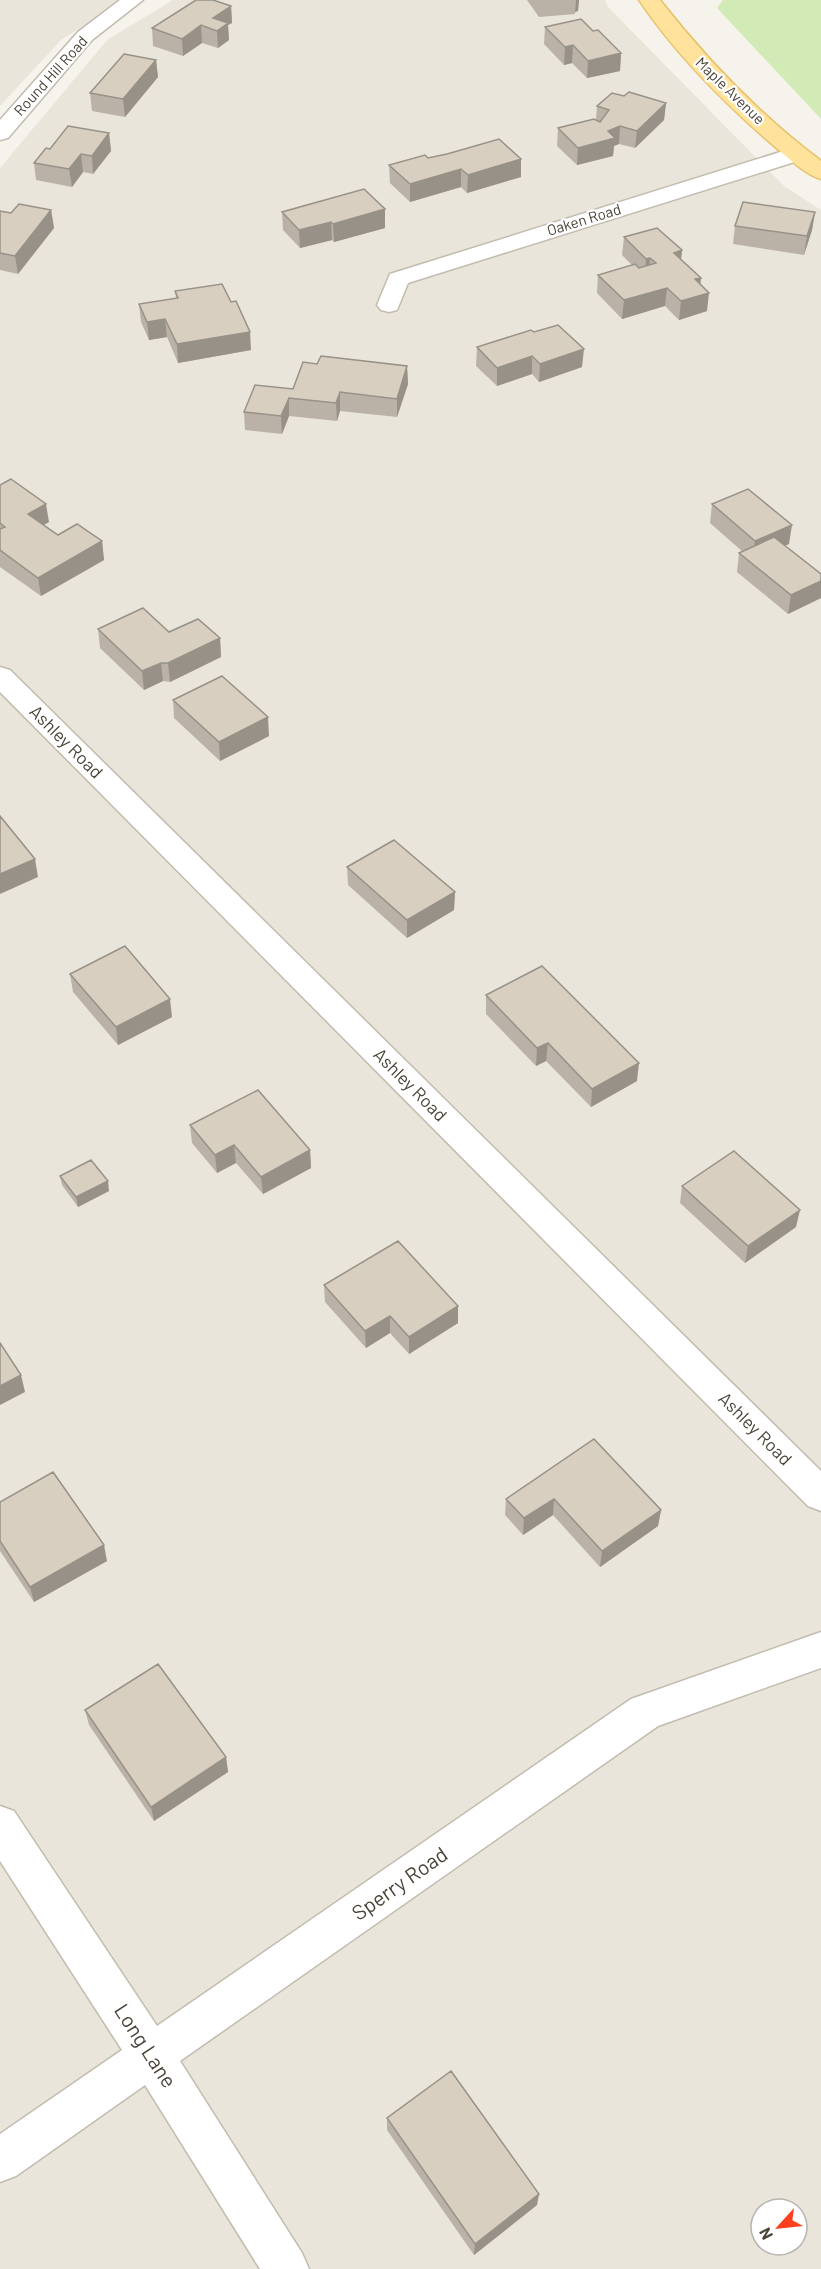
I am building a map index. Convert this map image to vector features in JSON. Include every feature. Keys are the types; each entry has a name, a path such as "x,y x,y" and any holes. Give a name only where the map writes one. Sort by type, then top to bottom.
{"main road":[{"name":"Maple Avenue","path":"649,0 702,64 796,154 821,172"}],"street":[{"name":"Round Hill Road","path":"0,133 86,36 133,0"},
{"name":"Oaken Road","path":"389,305 398,279 796,154"},
{"name":"Ashley Road","path":"0,676 821,1495"},
{"name":"Sperry Road","path":"0,2160 152,2057 645,1712 821,1650"},
{"name":"Long Lane","path":"0,1825 152,2057 286,2269"}],"shaded area":[{"path":"0,0 124,0 61,40 0,106"},
{"path":"173,0 605,0 608,7 784,186 821,210 821,2269 0,2269 0,168 107,40"}],"green space":[{"path":"723,0 821,0 821,119 717,8"}],"building":[{"path":"196,0 213,0 231,6 213,18 228,23 217,31 201,25 182,39 152,28"},
{"path":"581,19 593,31 598,30 621,53 588,61 573,45 565,47 545,27"},
{"path":"124,54 156,60 123,99 90,93"},
{"path":"629,92 666,103 637,131 620,126 608,131 615,138 578,148 558,128 594,119 600,122 609,110 597,106 612,93 624,96"},
{"path":"68,126 109,133 92,156 81,154 69,169 34,163 46,148 50,149"},
{"path":"499,139 521,159 468,175 461,169 410,184 389,165 425,155 428,158 447,154"},
{"path":"364,189 385,209 333,224 331,222 299,230 282,212"},
{"path":"743,202 815,212 807,236 735,226"},
{"path":"19,204 51,210 15,256 0,253 0,211 11,213"},
{"path":"657,228 682,250 674,253 701,278 695,279 709,293 681,301 667,288 624,300 598,275 635,264 639,268 656,263 650,258 646,259 624,237"},
{"path":"222,284 231,302 236,301 250,332 177,344 165,319 147,322 139,304 178,298 175,291"},
{"path":"558,325 584,349 540,364 532,356 497,368 477,347 531,330 534,332"},
{"path":"321,356 407,366 397,399 340,392 336,403 289,398 281,416 244,412 255,385 293,389 303,362 317,364"},
{"path":"11,479 46,504 28,514 58,535 77,524 102,541 38,578 0,550 0,529 5,527 0,523 0,485"},
{"path":"748,489 792,525 755,541 712,504"},
{"path":"774,537 821,574 821,581 791,595 739,553"},
{"path":"143,608 169,632 198,619 220,638 168,663 161,663 142,671 98,629"},
{"path":"222,676 268,717 219,742 173,700"},
{"path":"0,816 35,859 0,874"},
{"path":"394,840 455,892 407,920 347,867"},
{"path":"125,946 170,999 116,1027 70,974"},
{"path":"542,966 639,1063 592,1089 548,1043 537,1048 486,995"},
{"path":"258,1090 310,1150 261,1177 234,1145 215,1155 190,1125"},
{"path":"734,1151 800,1210 748,1246 682,1186"},
{"path":"91,1160 108,1181 76,1197 60,1176"},
{"path":"398,1241 458,1306 409,1337 390,1316 365,1331 324,1285"},
{"path":"0,1343 21,1375 0,1386"},
{"path":"594,1439 661,1510 602,1551 554,1499 524,1518 506,1499"},
{"path":"53,1472 104,1545 30,1587 0,1541 0,1502"},
{"path":"158,1664 226,1757 151,1807 85,1710"},
{"path":"451,2071 539,2194 475,2244 387,2118"}]}
